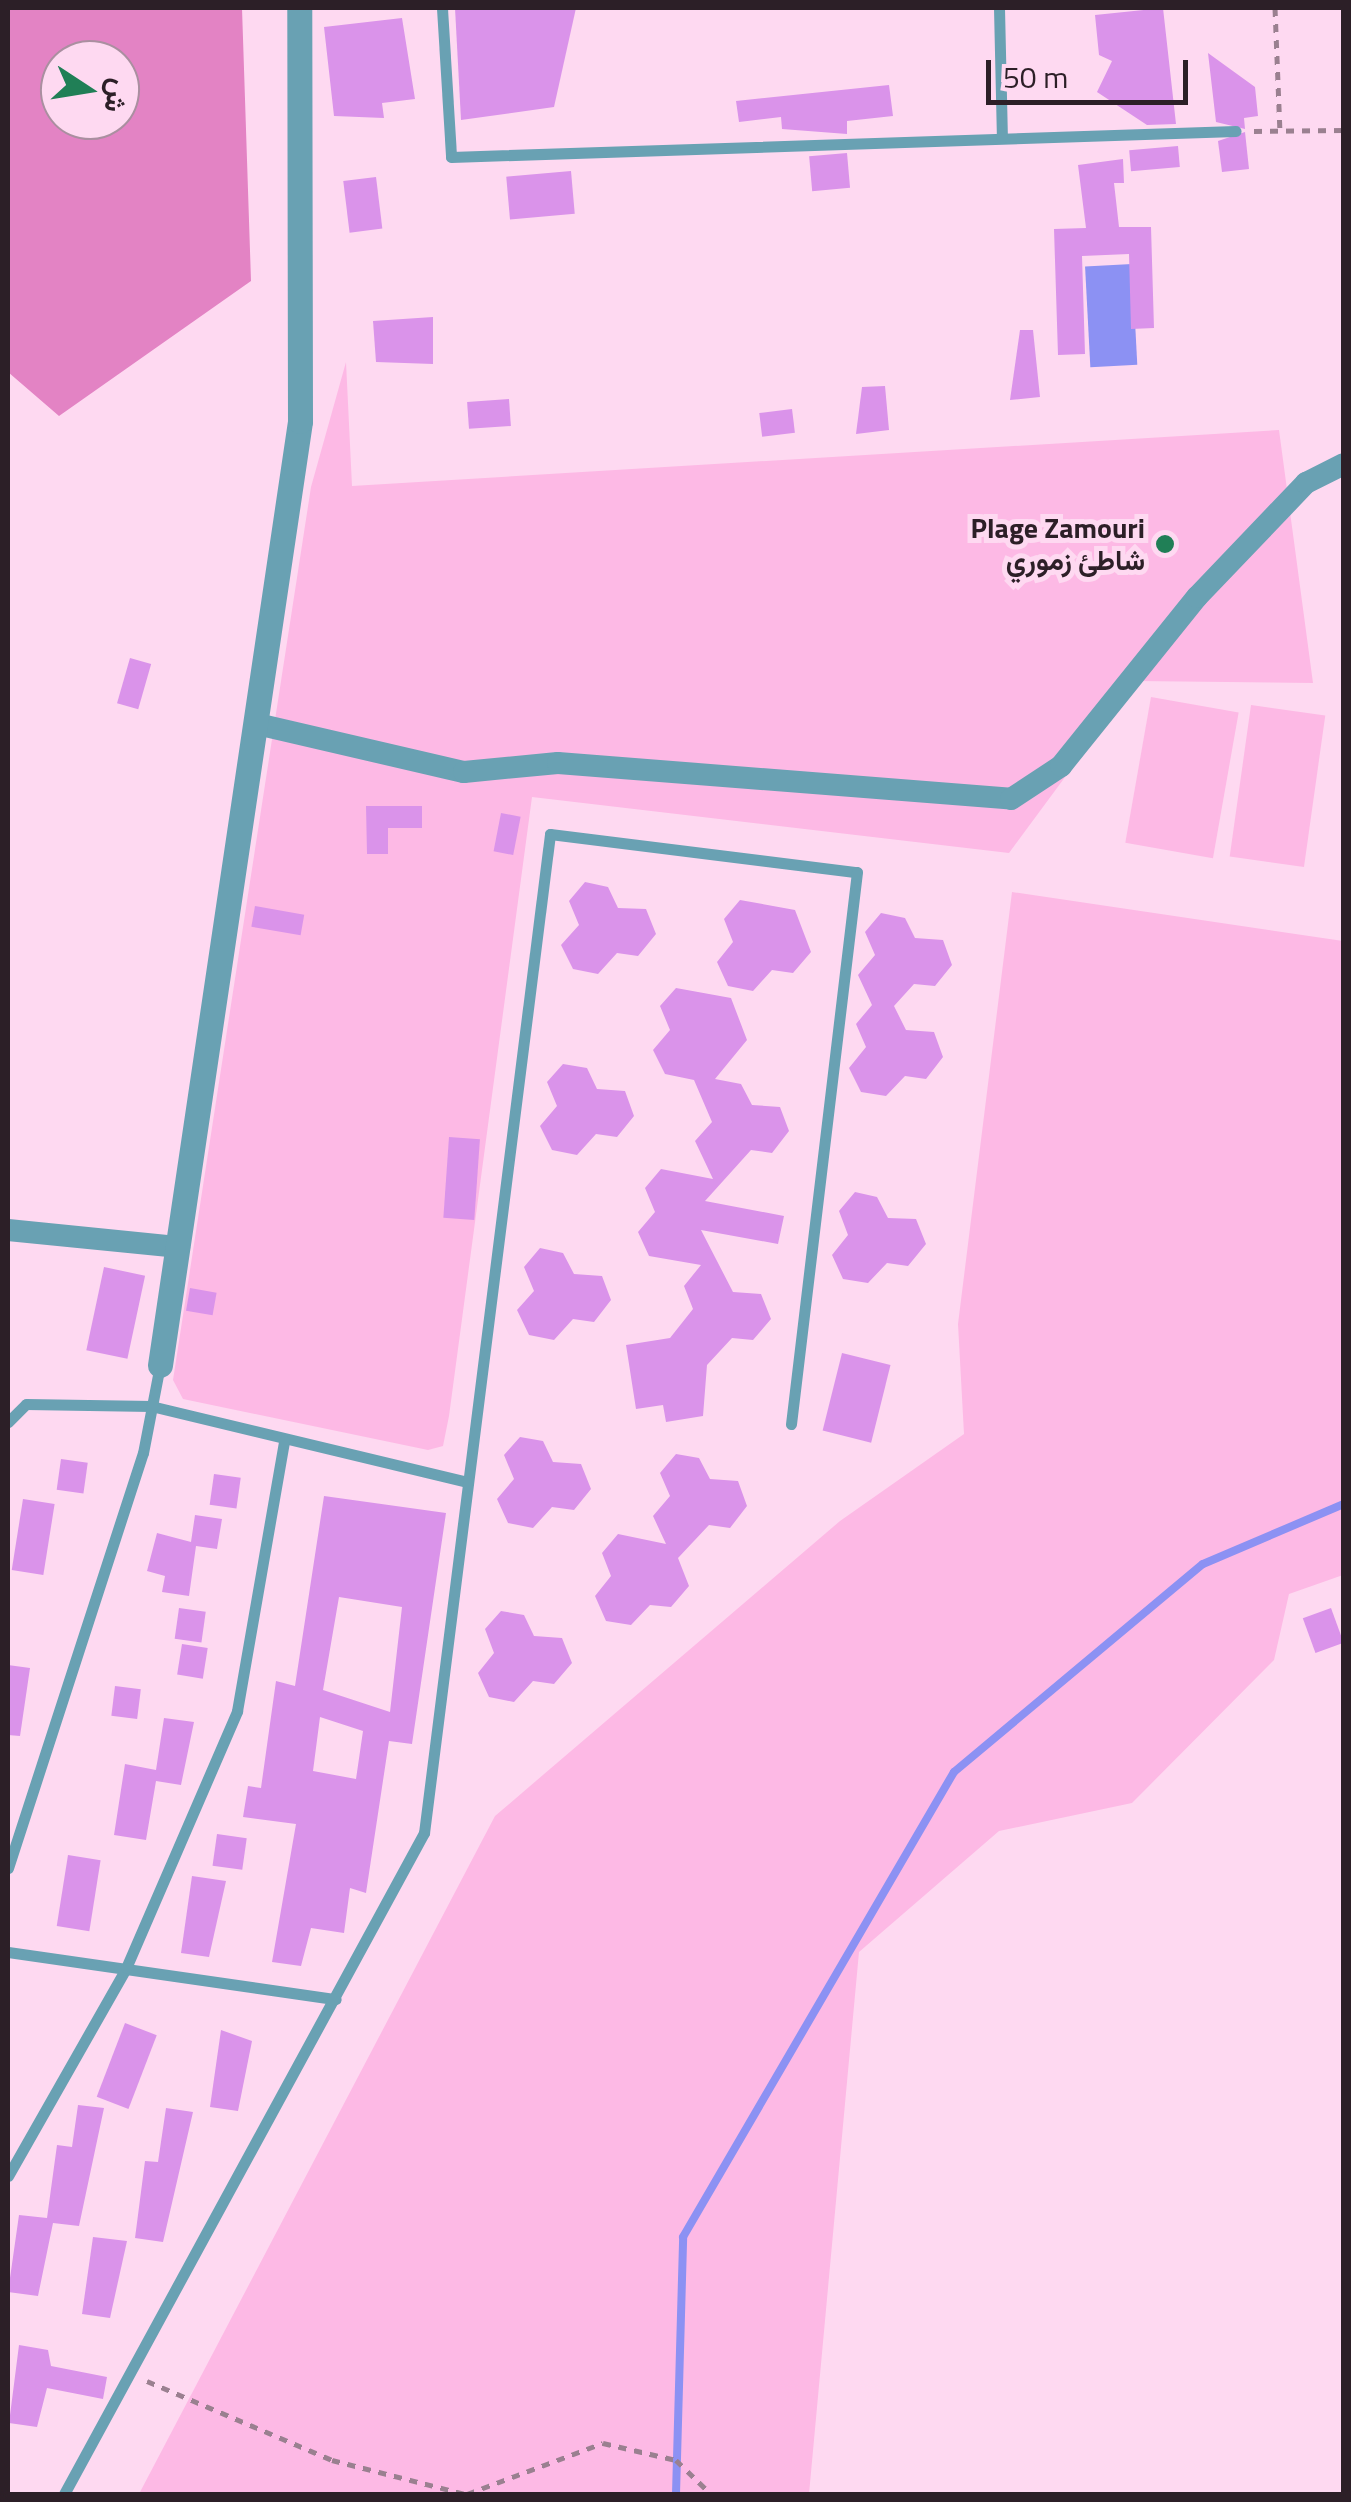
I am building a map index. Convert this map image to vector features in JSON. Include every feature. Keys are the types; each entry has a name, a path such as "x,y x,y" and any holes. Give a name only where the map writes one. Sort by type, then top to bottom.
{"street":[{"path":"160,1366 300,420 298,8"},
{"path":"256,724 464,772 558,763 1011,799 1061,766 1197,597 1306,483 1344,464"},
{"path":"8,1230 180,1247"}],"lane":[{"path":"442,8 450,157 1236,131"},
{"path":"999,8 1002,138"},
{"path":"64,2494 424,1833 550,834 857,872 791,1424"},
{"path":"8,1868 160,1366"},
{"path":"8,1422 26,1404 151,1406 284,1441 468,1482"},
{"path":"8,2176 126,1968 237,1710 284,1441"},
{"path":"8,1952 336,1999"}],"path":[{"path":"1275,8 1280,130"},
{"path":"1236,131 1344,130"},
{"path":"131,2372 332,2460 466,2494 603,2442 676,2460 711,2494"}],"shaded area":[{"path":"8,8 242,8 251,281 59,416 8,372"},
{"path":"346,362 352,486 1279,430 1313,683 1136,681 1009,853 532,797 449,1416 443,1446 428,1450 183,1399 173,1380 311,487"},
{"path":"1151,697 1239,712 1213,858 1125,843"},
{"path":"1251,705 1325,715 1304,867 1230,857"},
{"path":"1012,892 1343,941 1343,1575 1289,1594 1274,1660 1132,1803 999,1831 859,1952 809,2494 139,2494 495,1816 840,1521 964,1434 958,1324"}],"water":[{"path":"1132,264 1137,365 1090,367 1085,266"}],"building":[{"path":"455,8 576,8 554,107 461,120"},
{"path":"1163,8 1176,124 1147,125 1097,92 1112,61 1099,55 1095,15"},
{"path":"402,18 415,99 382,103 384,118 334,116 324,27"},
{"path":"1208,53 1255,87 1258,116 1244,118 1245,129 1216,122"},
{"path":"889,85 893,116 847,121 847,134 782,129 781,117 739,122 736,101"},
{"path":"1245,132 1249,169 1222,172 1218,141"},
{"path":"1178,146 1180,167 1131,171 1129,150"},
{"path":"847,153 850,188 812,191 809,156"},
{"path":"1123,159 1124,183 1114,183 1119,227 1151,227 1154,328 1131,329 1129,254 1082,256 1085,354 1058,355 1054,229 1086,228 1078,165"},
{"path":"571,171 575,214 510,220 506,177"},
{"path":"376,177 382,229 350,233 343,181"},
{"path":"433,317 433,364 376,362 373,321"},
{"path":"1020,330 1033,330 1040,397 1010,400"},
{"path":"885,386 889,430 856,434 862,387"},
{"path":"509,399 511,426 469,429 467,402"},
{"path":"792,409 795,433 762,437 759,413"},
{"path":"130,658 151,664 138,709 117,703"},
{"path":"366,806 422,806 422,828 388,828 388,854 367,854"},
{"path":"501,813 521,817 513,855 494,851"},
{"path":"585,882 608,887 618,908 646,909 656,934 638,956 617,953 598,974 573,969 561,945 579,925 569,901"},
{"path":"740,900 795,910 811,952 793,973 772,970 753,991 728,986 717,962 733,942 724,919"},
{"path":"255,906 304,915 301,935 251,927"},
{"path":"881,913 905,918 915,938 943,940 952,965 935,986 914,984 894,1006 906,1030 934,1032 943,1057 926,1079 905,1076 886,1096 861,1092 849,1068 866,1047 856,1024 872,1005 858,975 875,955 865,932"},
{"path":"676,988 731,998 747,1040 715,1079 741,1084 752,1105 780,1107 789,1131 772,1153 751,1150 705,1201 784,1216 778,1244 701,1230 733,1292 761,1294 771,1319 753,1340 732,1338 707,1365 703,1416 666,1422 663,1405 636,1409 626,1345 670,1338 693,1309 684,1286 701,1265 649,1256 638,1232 655,1212 645,1188 661,1169 713,1179 695,1141 712,1122 694,1080 665,1074 653,1050 670,1030 660,1006"},
{"path":"563,1064 587,1068 597,1089 625,1091 634,1116 617,1137 596,1134 577,1155 552,1150 540,1126 557,1106 547,1082"},
{"path":"449,1137 480,1139 474,1220 443,1218"},
{"path":"855,1192 877,1197 888,1218 916,1219 926,1244 908,1266 887,1263 868,1283 843,1279 832,1255 848,1235 839,1211"},
{"path":"540,1248 563,1253 574,1274 602,1276 611,1300 594,1322 573,1319 554,1340 529,1335 517,1310 534,1291 524,1267"},
{"path":"104,1267 145,1276 127,1359 86,1350"},
{"path":"190,1288 217,1293 213,1315 186,1311"},
{"path":"842,1353 891,1365 871,1443 823,1431"},
{"path":"520,1437 543,1441 553,1462 581,1464 591,1489 574,1510 552,1507 533,1528 508,1523 497,1499 514,1479 504,1455"},
{"path":"676,1454 699,1458 710,1479 738,1481 747,1506 730,1528 709,1525 678,1558 689,1586 671,1607 650,1605 631,1625 606,1621 595,1596 611,1576 602,1553 618,1534 666,1544 653,1516 670,1496 660,1473"},
{"path":"61,1459 88,1463 83,1493 57,1490"},
{"path":"214,1474 241,1478 236,1508 210,1505"},
{"path":"324,1496 446,1513 412,1744 389,1741 366,1893 350,1888 344,1933 311,1928 301,1966 272,1962 296,1824 243,1817 248,1786 261,1788 276,1681 295,1686","holes":["339,1597 402,1607 390,1712 323,1690","320,1717 363,1731 356,1779 313,1771"]},
{"path":"23,1499 55,1504 43,1575 12,1570"},
{"path":"195,1515 222,1519 217,1549 196,1546 189,1596 162,1592 165,1576 147,1571 157,1533 191,1542"},
{"path":"179,1608 206,1612 201,1642 175,1639"},
{"path":"1331,1608 1344,1643 1315,1653 1303,1618"},
{"path":"501,1611 524,1615 534,1636 562,1638 572,1663 554,1684 533,1681 514,1702 489,1697 478,1673 494,1653 485,1629"},
{"path":"182,1644 208,1648 203,1679 177,1675"},
{"path":"8,1665 30,1668 20,1736 8,1735"},
{"path":"115,1686 141,1689 137,1719 111,1716"},
{"path":"164,1718 194,1722 181,1785 156,1781 146,1840 114,1835 125,1764 156,1770"},
{"path":"217,1834 247,1838 242,1870 213,1866"},
{"path":"68,1855 101,1860 89,1931 57,1926"},
{"path":"192,1876 226,1881 209,1957 181,1953"},
{"path":"125,2023 157,2035 128,2109 97,2097"},
{"path":"221,2030 252,2041 238,2111 210,2107"},
{"path":"78,2105 104,2108 79,2226 53,2223 38,2296 8,2292 19,2215 47,2218 57,2145 72,2147"},
{"path":"166,2108 193,2112 163,2242 135,2238 145,2161 158,2162"},
{"path":"93,2237 127,2241 110,2318 82,2314"},
{"path":"19,2345 48,2350 51,2366 107,2377 103,2399 47,2388 37,2427 9,2423"}],"waterway":[{"path":"676,2494 683,2237 954,1772 1203,1564 1344,1504"}],"place":[{"name":"Plage Zamouri شاطئ زموري","path":"1165,544"}]}
